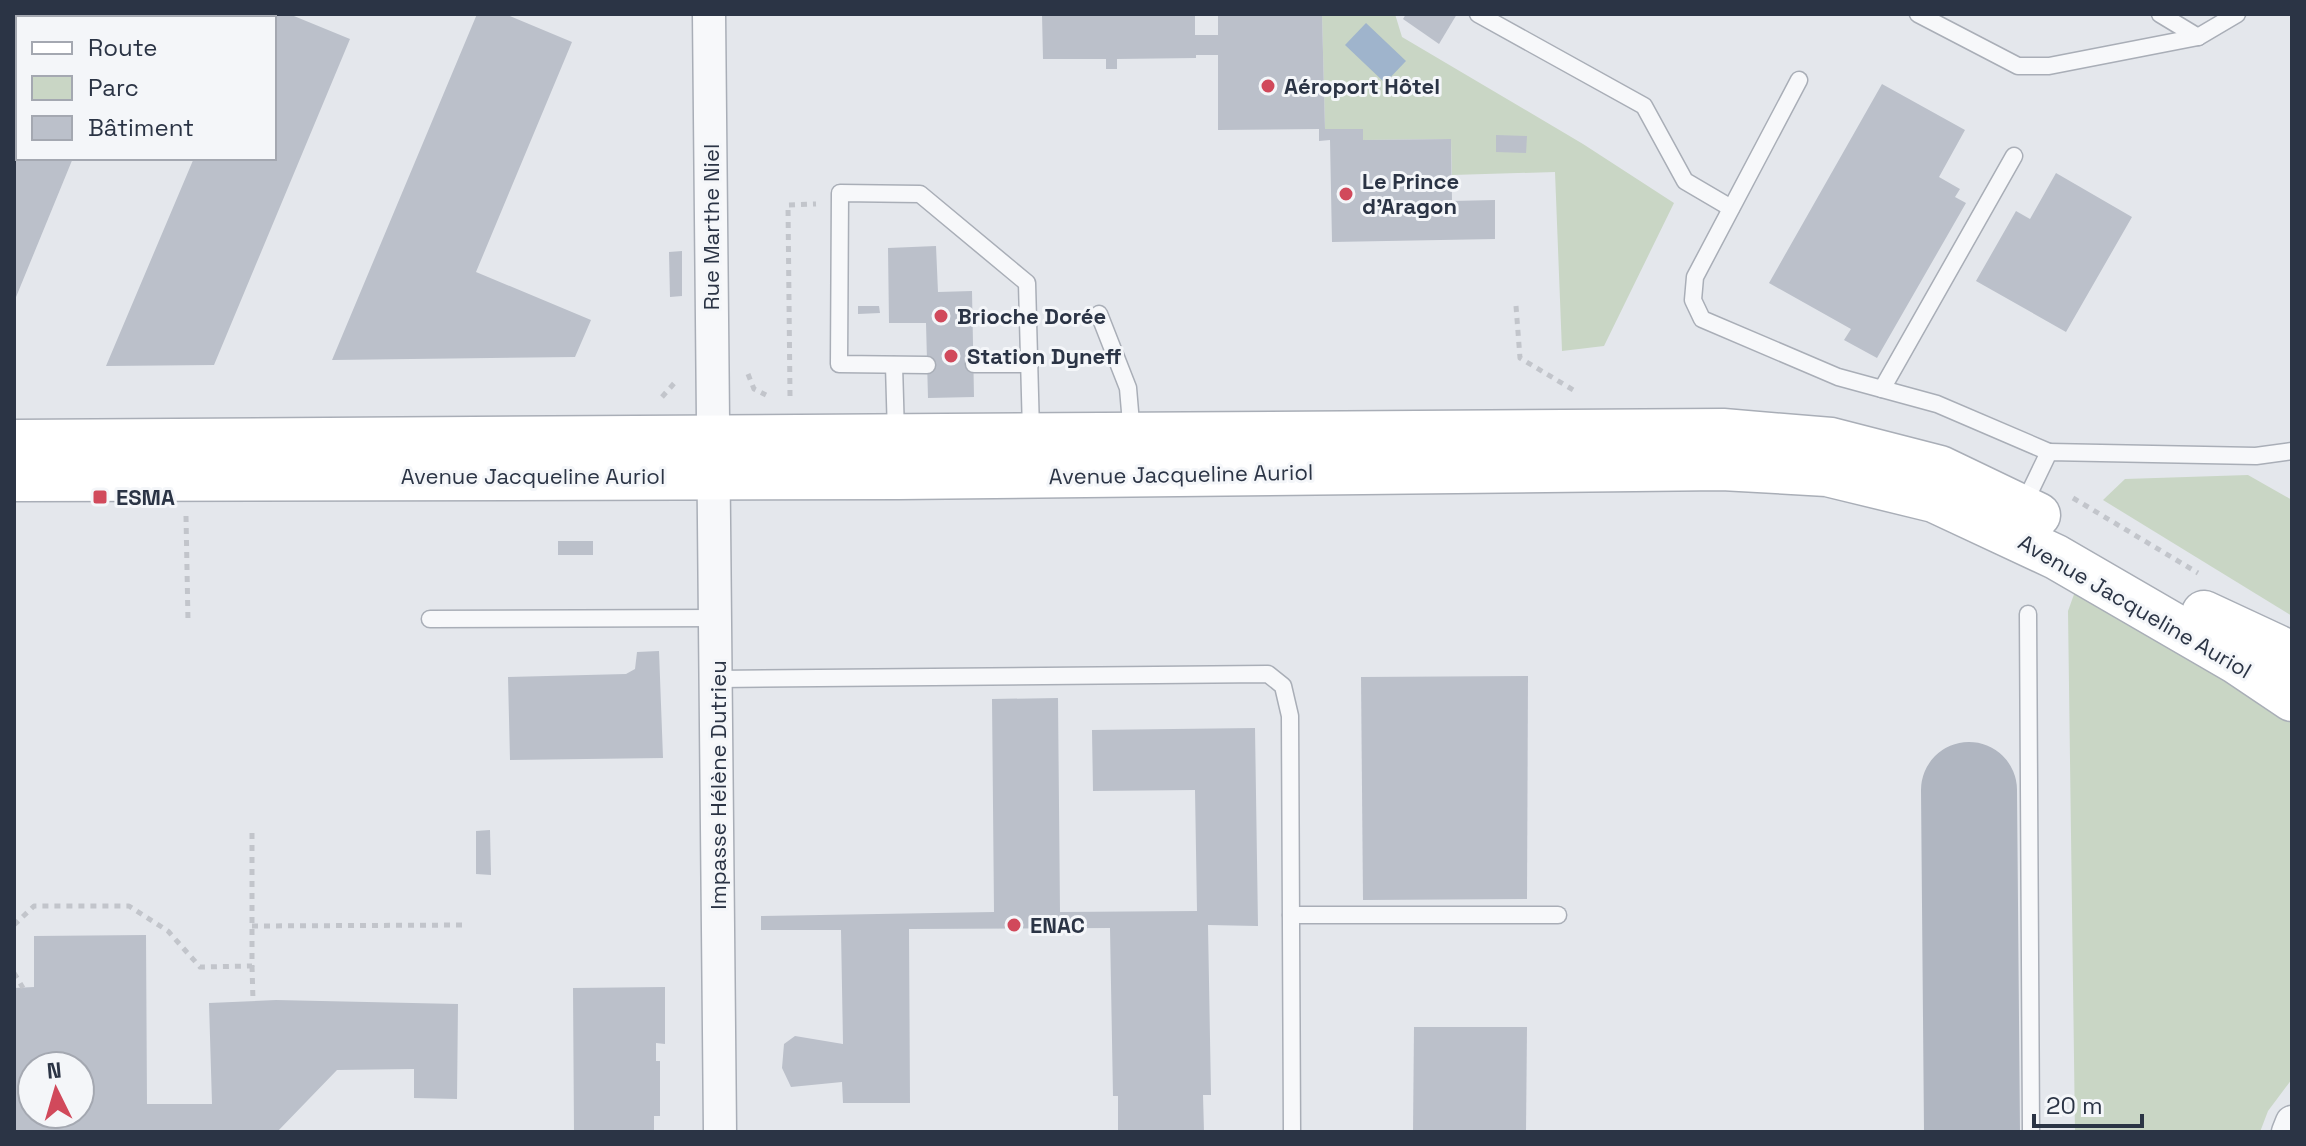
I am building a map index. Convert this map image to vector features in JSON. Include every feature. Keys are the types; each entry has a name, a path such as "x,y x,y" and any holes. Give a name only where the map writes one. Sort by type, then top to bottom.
{"main road":[{"name":"Avenue Jacqueline Auriol","path":"14,479 712,457 896,437 1723,431 1831,440 1940,468 2022,508 2209,616 2292,654"},
{"name":"Avenue Jacqueline Auriol","path":"14,442 712,457 915,477 1722,468 1827,474 1934,500 2056,557 2237,662 2292,699"}],"street":[{"name":"Rue Marthe Niel","path":"709,14 712,457"},
{"name":"Impasse Hélène Dutrieu","path":"712,457 718,618 720,1132"},
{"path":"2288,1132 2292,1122"}],"lane":[{"path":"1478,14 1644,106 1685,181 1731,208"},
{"path":"1918,14 1999,59 2018,66 2049,66 2198,37 2237,14"},
{"path":"2160,14 2198,37"},
{"path":"1799,80 1695,277 1693,300 1702,319 1838,377 1937,404 2049,452 2256,456 2292,451"},
{"path":"1882,389 2014,156"},
{"path":"927,365 839,364 840,193 920,194 1027,283 1032,438"},
{"path":"1099,314 1128,388 1131,437"},
{"path":"974,364 1030,364"},
{"path":"894,365 896,437"},
{"path":"2022,508 2049,452"},
{"path":"2028,614 2031,1132"},
{"path":"430,619 718,618"},
{"path":"718,679 1268,674 1283,686 1290,716 1292,1132"},
{"path":"1291,915 1558,915"}],"path":[{"path":"790,396 788,205 840,204"},
{"path":"1516,306 1520,358 1581,395"},
{"path":"188,621 186,511 196,511"},
{"path":"252,831 253,1001"},
{"path":"14,925 34,906 129,906 168,931 200,967 252,966"},
{"path":"252,926 468,925"},
{"path":"14,973 23,988"}],"green space":[{"path":"1322,14 1395,14 1402,37 1583,144 1674,203 1604,346 1562,351 1555,172 1452,175 1451,139 1363,140 1362,129 1325,129"},
{"path":"2248,475 2292,500 2292,616 2103,500 2125,479"},
{"path":"2077,586 2292,718 2292,1079 2268,1111 2260,1132 2075,1132 2068,611"}],"water":[{"path":"1366,23 1406,61 1385,83 1345,45"}],"building":[{"path":"289,14 350,39 214,365 106,366 193,160 276,160 276,16 253,16"},
{"path":"477,14 505,14 572,42 476,272 591,320 575,357 332,360"},
{"path":"1042,14 1195,14 1195,35 1218,35 1218,14 1322,14 1325,129 1363,129 1363,140 1451,139 1452,201 1495,200 1495,239 1332,242 1330,140 1319,141 1319,129 1218,130 1218,55 1117,59 1117,69 1106,69 1106,59 1043,59"},
{"path":"1406,14 1457,14 1439,44 1403,19"},
{"path":"14,70 16,160 72,160 14,302"},
{"path":"1882,84 1965,130 1939,177 1960,189 1955,197 1966,203 1877,358 1844,340 1851,329 1769,283"},
{"path":"1496,135 1527,136 1526,153 1496,152"},
{"path":"2056,173 2132,217 2066,332 1976,281 2016,211 2030,219"},
{"path":"936,246 938,292 972,291 974,397 928,398 926,323 889,323 888,248"},
{"path":"682,251 682,296 670,297 669,252"},
{"path":"858,306 879,306 880,313 858,314"},
{"path":"558,541 593,541 593,555 558,555"},
{"path":"659,651 663,758 510,760 508,677 626,674 635,669 637,652"},
{"path":"1528,676 1527,899 1363,900 1361,677"},
{"path":"1058,698 1060,912 1197,911 1195,790 1093,791 1092,730 1255,728 1258,926 1208,925 1211,1095 1203,1095 1204,1132 1118,1132 1118,1096 1113,1096 1110,928 909,929 910,1103 843,1103 842,1082 791,1087 782,1068 784,1044 795,1036 843,1044 841,930 761,930 761,916 994,912 992,699"},
{"path":"490,830 491,875 476,874 476,831"},
{"path":"146,935 147,1104 212,1104 209,1003 276,1000 458,1004 457,1099 414,1098 414,1069 337,1070 277,1132 14,1132 14,988 34,987 34,936"},
{"path":"665,987 665,1044 656,1043 656,1061 660,1061 660,1116 654,1116 654,1132 574,1132 573,988"},
{"path":"1414,1027 1527,1027 1526,1132 1413,1132"}],"taxiway":[{"path":"1969,790 1972,1132"}],"place":[{"name":"Aéroport Hôtel","path":"1268,86"},
{"name":"Le Prince d’Aragon","path":"1346,194"},
{"name":"Brioche Dorée","path":"941,316"},
{"name":"Station Dyneff","path":"951,356"},
{"name":"ESMA","path":"100,497"},
{"name":"ENAC","path":"1014,925"}]}
